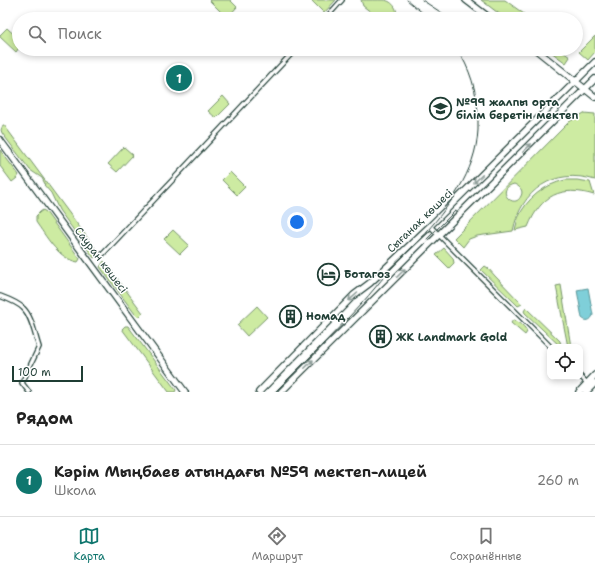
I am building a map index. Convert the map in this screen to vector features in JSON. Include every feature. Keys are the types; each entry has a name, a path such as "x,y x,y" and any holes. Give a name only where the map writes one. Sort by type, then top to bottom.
{"main road":[{"path":"466,0 482,12"},
{"path":"471,0 487,12"},
{"path":"539,56 548,63 560,68"},
{"path":"544,56 595,97"},
{"name":"Сығанақ көшесі","path":"259,392 354,295 370,284 430,226 595,62"},
{"name":"Сығанақ көшесі","path":"282,392 595,79"},
{"name":"Сауран көшесі","path":"0,140 185,392"},
{"path":"578,392 595,376"},
{"path":"586,392 595,383"}],"street":[{"path":"331,12 342,0"},
{"path":"101,256 289,56"},
{"path":"430,226 548,344"},
{"path":"0,296 23,307 28,314 39,347 22,383 29,392"},
{"path":"583,379 587,383"}],"green space":[{"path":"209,0 230,0 237,7 232,12 221,12"},
{"path":"311,0 336,0 325,12 323,12"},
{"path":"361,0 384,0 393,4 397,12 371,12 363,6"},
{"path":"481,0 505,0 521,12 497,12"},
{"path":"7,28 12,33 12,48 0,37 0,35"},
{"path":"595,36 595,52 588,60 583,56 583,48"},
{"path":"556,56 570,57 566,63"},
{"path":"223,96 230,104 216,118 208,111"},
{"path":"584,113 595,114 595,180 580,177 566,177 553,180 542,185 532,193 523,204 513,231 477,236 469,239 463,247 454,238 569,122","holes":["514,184 519,187 522,192 518,200 514,201 507,198 506,194 508,187"]},
{"path":"3,125 95,248 98,255 94,258 59,210 51,193 44,185 45,184 42,178 30,170 2,133 1,130"},
{"path":"124,147 133,155 117,172 108,164"},
{"path":"0,150 19,175 12,182 0,166"},
{"path":"230,172 245,187 237,195 222,180"},
{"path":"565,180 590,182 594,195 572,191 554,195 539,207 528,227 515,230 518,218 526,204 537,193 550,185"},
{"path":"43,210 80,259 78,262 65,257 60,253 38,225 36,222 36,216"},
{"path":"173,230 189,245 180,254 164,239"},
{"path":"444,248 453,258 454,263 449,268 436,255"},
{"path":"104,261 143,313 140,316 138,317 135,314 100,267"},
{"path":"485,266 522,304 518,306 481,270"},
{"path":"561,285 571,344 567,344 556,286"},
{"path":"257,306 267,317 247,336 237,325"},
{"path":"526,308 560,341 560,344 558,344 524,311"},
{"path":"513,320 525,328 527,332 525,335 511,323"},
{"path":"125,326 128,326 176,390 175,392 169,392 122,329"}],"water":[{"path":"588,288 593,315 590,320 582,318 577,290"}],"tram line":[{"path":"407,0 422,12"},
{"path":"422,0 440,12"},
{"path":"275,392 341,326 387,273 421,238 441,214 459,188 472,160 478,130 476,98 472,80 462,56"},
{"path":"427,239 455,211"}],"place":[{"name":"Кәрім Мыңбаев атындағы №59 мектеп-лицей","path":"179,78"},
{"name":"№99 жалпы орта білім беретін мектеп","path":"440,108"},
{"name":"Ботагоз","path":"328,274"},
{"name":"Номад","path":"291,316"},
{"name":"ЖК Landmark Gold","path":"381,337"}]}
